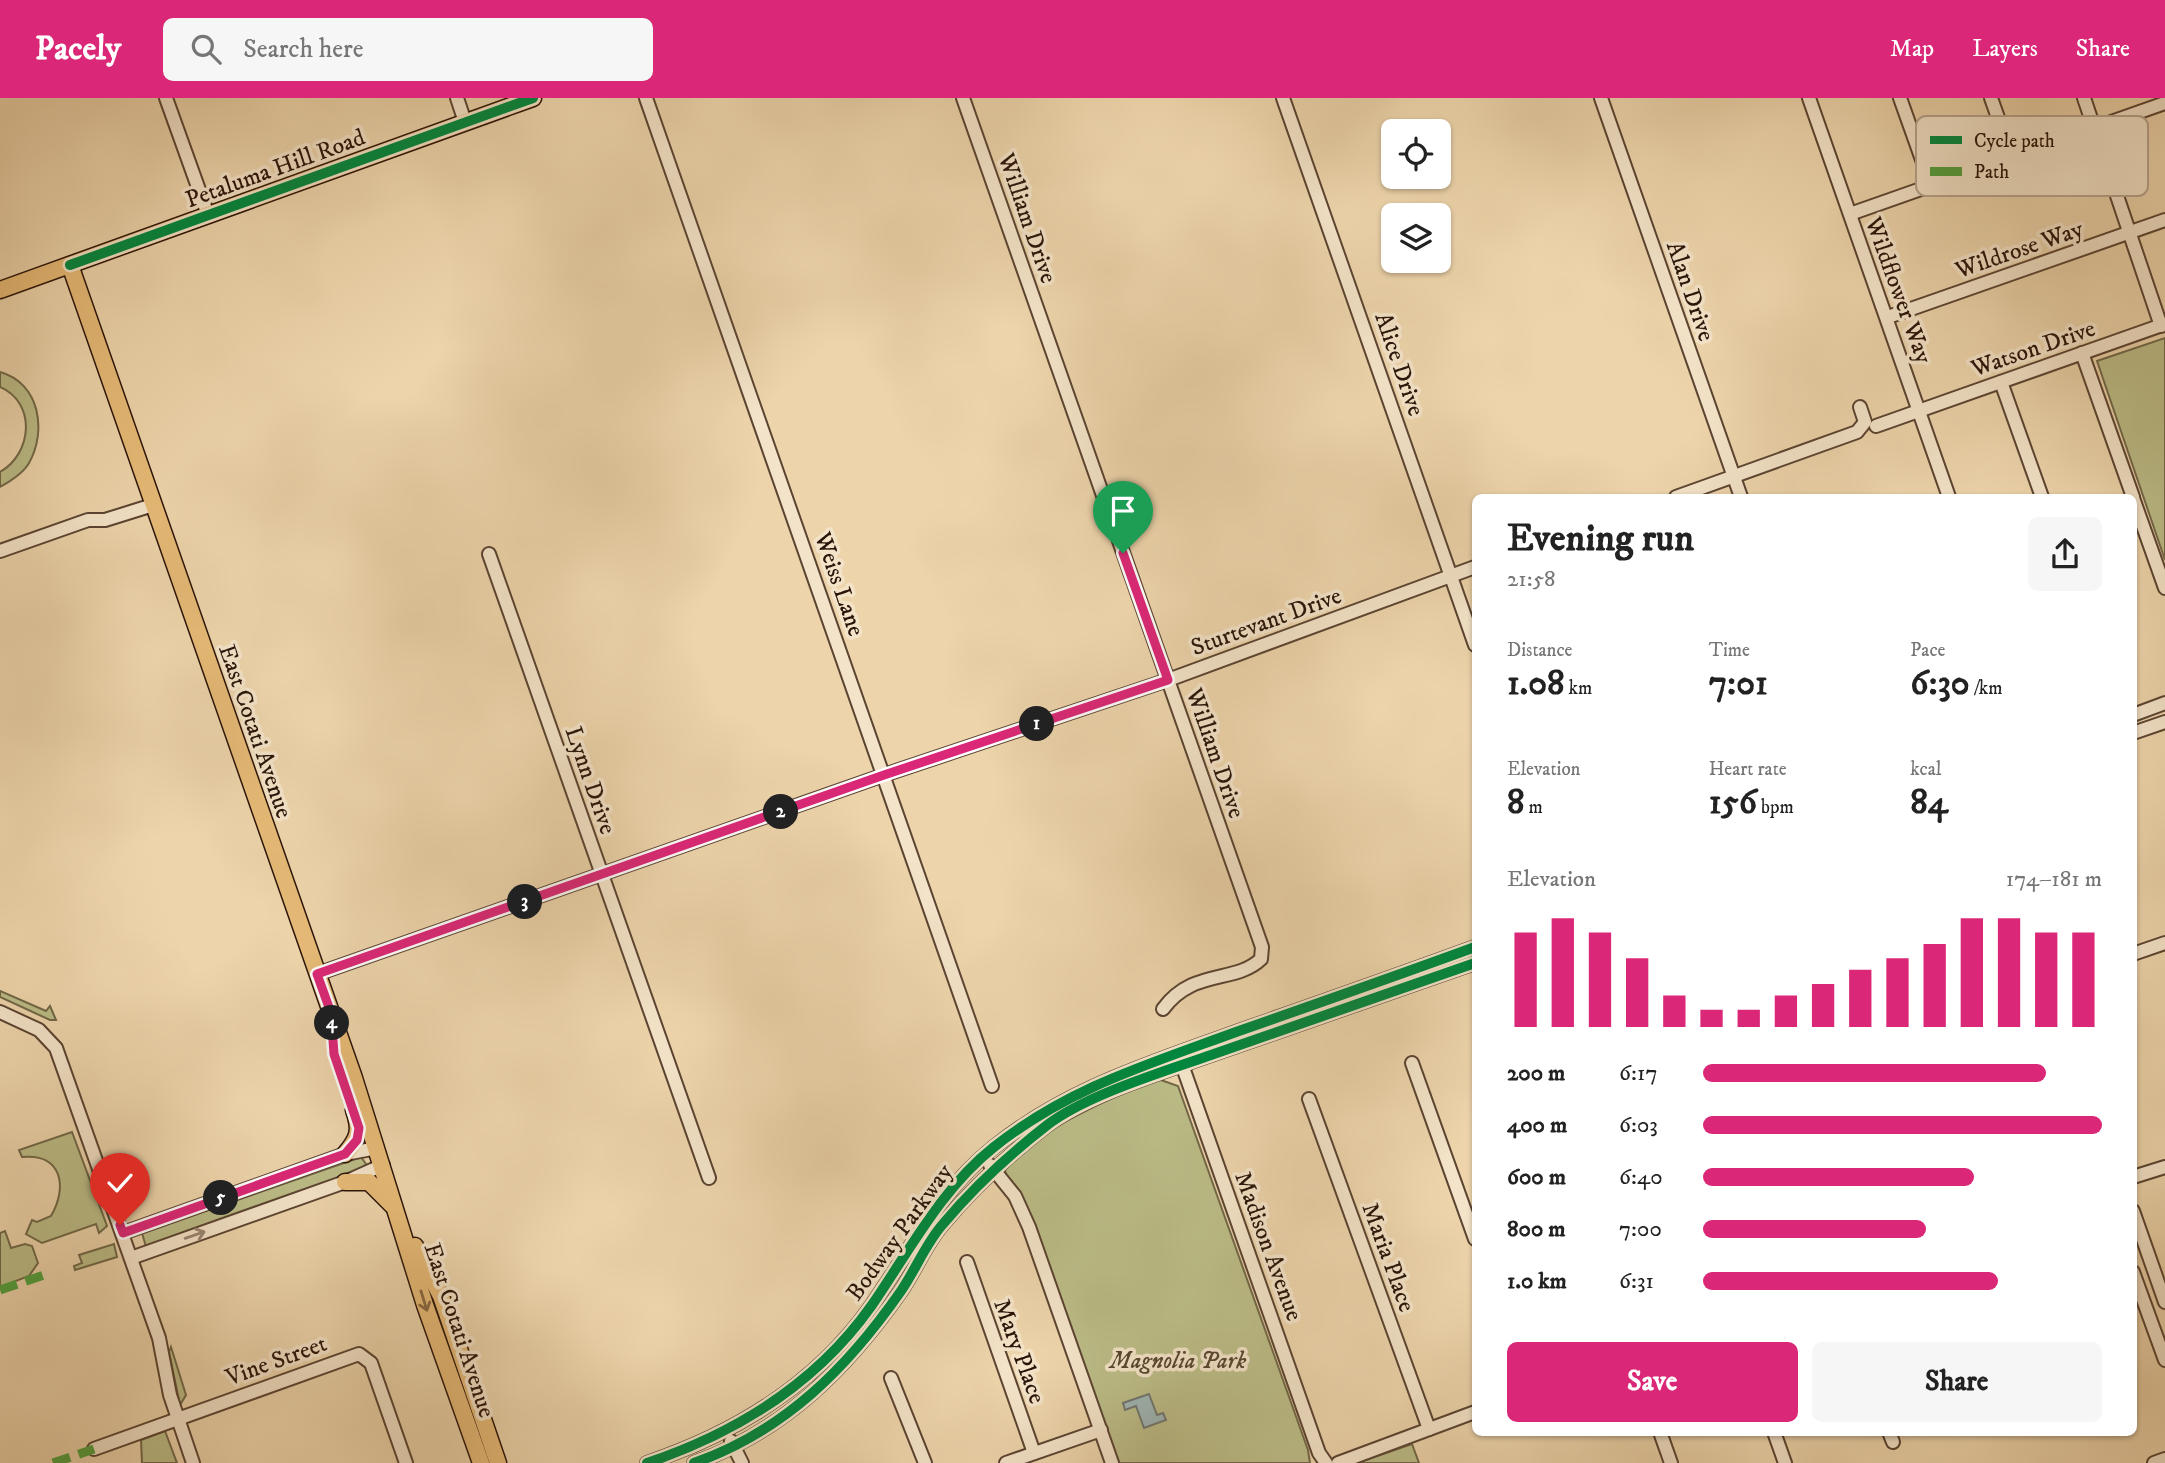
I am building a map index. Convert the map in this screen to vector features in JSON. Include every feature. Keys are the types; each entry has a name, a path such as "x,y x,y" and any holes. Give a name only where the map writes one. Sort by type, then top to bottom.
{"main road":[{"name":"Petaluma Hill Road","path":"0,290 533,98"},
{"name":"East Cotati Avenue","path":"70,265 331,1013 383,1165 425,1305 481,1463"},
{"path":"331,1013 334,1054 359,1128 357,1140 345,1154"},
{"path":"345,1182 369,1182 398,1212"},
{"name":"East Cotati Avenue","path":"398,1212 441,1296 498,1463"}],"street":[{"path":"166,98 208,215"},
{"path":"457,98 465,122"},
{"name":"Weiss Lane","path":"646,98 992,1086"},
{"name":"William Drive","path":"962,98 1262,947 1261,959 1253,966 1212,976 1175,992 1163,1009"},
{"name":"Alice Drive","path":"1283,98 1472,636"},
{"name":"Alan Drive","path":"1601,98 1740,494"},
{"name":"Wildflower Way","path":"1809,98 1948,494"},
{"path":"1900,98 1916,143"},
{"path":"1991,98 1997,116"},
{"path":"2084,98 2090,116"},
{"path":"2128,116 2165,103"},
{"path":"1850,214 1916,190"},
{"path":"2118,196 2163,325"},
{"name":"Wildrose Way","path":"1888,317 2165,220"},
{"name":"Watson Drive","path":"1876,426 2163,325"},
{"path":"2082,353 2132,494"},
{"path":"2001,382 2041,494"},
{"path":"1685,494 1861,430 1865,422 1860,407"},
{"path":"0,551 88,520 106,520 153,505"},
{"path":"2139,530 2165,588"},
{"name":"Lynn Drive","path":"489,554 709,1178"},
{"name":"Sturtevant Drive","path":"317,974 884,775 1168,680 1472,568"},
{"path":"2137,714 2165,704"},
{"path":"2137,732 2165,722"},
{"path":"2137,953 2165,944"},
{"name":"Bodway Parkway","path":"694,1463 734,1446 783,1416 824,1384 866,1341 942,1225 995,1170 1049,1124 1180,1059 1472,948"},
{"name":"Bodway Parkway","path":"647,1463 725,1432 780,1399 839,1345 871,1306 944,1197 982,1157 1042,1112 1107,1077 1180,1059 1472,964"},
{"path":"0,1012 40,1030 56,1048 161,1345 177,1417 193,1463"},
{"name":"Madison Avenue","path":"1180,1059 1323,1458"},
{"path":"1412,1063 1472,1231"},
{"name":"Maria Place","path":"1309,1099 1429,1429"},
{"path":"123,1233 345,1154 377,1149"},
{"path":"982,1157 1015,1196 1029,1227 1112,1463"},
{"path":"131,1258 345,1182 383,1165"},
{"path":"2137,1176 2165,1167"},
{"path":"2137,1222 2165,1302"},
{"name":"Mary Place","path":"967,1262 1034,1453"},
{"path":"2137,1283 2165,1360"},
{"name":"Vine Street","path":"94,1449 177,1417 359,1354 371,1363 406,1463"},
{"path":"891,1378 925,1463"},
{"path":"1338,1463 1472,1413"},
{"path":"1006,1463 1101,1430"},
{"path":"725,1432 742,1463"},
{"path":"1661,1436 1671,1463"},
{"path":"1775,1436 1785,1463"},
{"path":"2154,1463 2165,1459"}],"green space":[{"path":"2165,338 2165,560 2097,361"},
{"path":"0,372 24,386 32,397 38,437 29,463 12,480 0,487 0,472 11,464 19,453 26,429 20,404 0,387"},
{"path":"0,991 46,1011 50,1006 56,1020 50,1020 0,997"},
{"name":"Magnolia Park","path":"1158,1079 1178,1086 1308,1450 1310,1463 1114,1463 1005,1171 1014,1158 1050,1130 1121,1094"},
{"path":"72,1132 107,1226 99,1233 96,1224 42,1243 26,1234 32,1220 37,1222 51,1216 59,1194 58,1174 46,1160 22,1157 19,1150"},
{"path":"361,1157 366,1164 363,1170 146,1247 142,1233"},
{"path":"5,1231 11,1248 25,1244 32,1246 38,1263 29,1276 0,1287 0,1233"},
{"path":"114,1244 117,1257 75,1270 74,1266 82,1263 79,1255"},
{"path":"171,1347 186,1395 180,1405 169,1352"},
{"path":"165,1431 177,1463 142,1463 141,1440"},
{"path":"1412,1444 1419,1463 1357,1463"}],"water":[{"path":"1149,1394 1157,1415 1163,1413 1166,1420 1144,1428 1136,1406 1125,1410 1123,1403"}],"marked path":[{"path":"0,1290 44,1275"},
{"path":"53,1463 94,1449"}],"cycle path":[{"path":"70,265 533,98"},
{"path":"647,1463 712,1437 743,1420 772,1402 826,1358 872,1305 927,1221 958,1182 994,1147 1022,1126 1110,1079 1472,948"},
{"path":"694,1463 727,1450 757,1433 812,1394 881,1319 937,1231 1006,1160 1063,1115 1103,1094 1148,1077 1472,964"}],"route":[{"path":"120,1225 123,1233 345,1154 357,1140 359,1128 334,1054 331,1013 317,974 884,775 1168,680 1123,553"}]}
